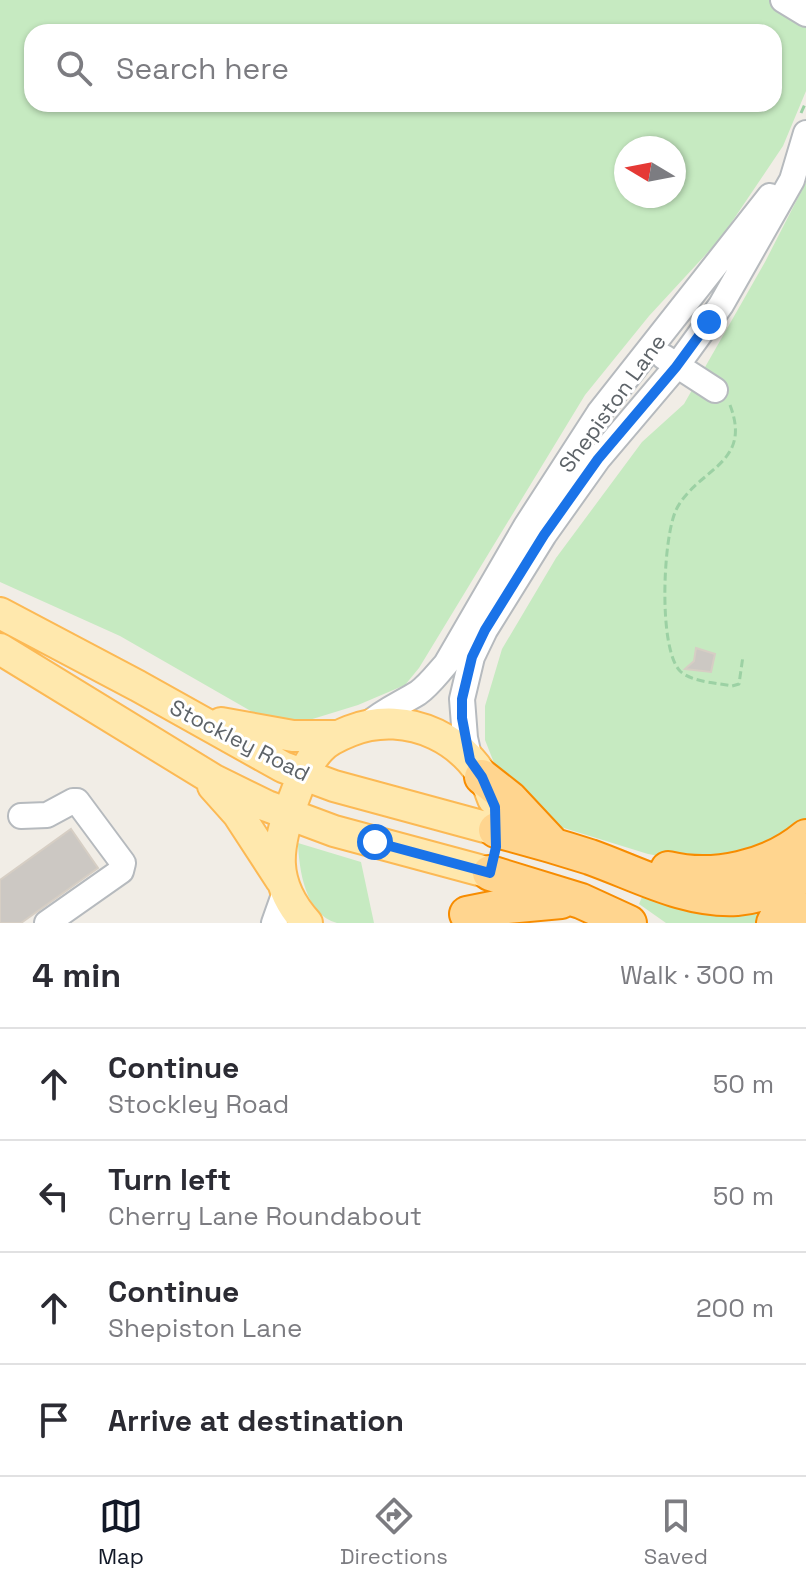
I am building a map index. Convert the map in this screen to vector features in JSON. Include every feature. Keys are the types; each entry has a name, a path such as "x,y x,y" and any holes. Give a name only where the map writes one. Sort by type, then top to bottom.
{"highway":[{"path":"476,768 510,799 553,846"},
{"path":"496,830 592,858 656,883 718,898 765,893 803,873"},
{"path":"592,858 627,860 682,872 719,873 780,854 806,837"},
{"path":"490,873 581,901 626,922"},
{"path":"774,923 803,873"},
{"path":"458,920 540,901 581,901"},
{"path":"803,923 806,916"}],"main road":[{"name":"Stockley Road","path":"0,613 272,762 334,786 496,830"},
{"name":"Stockley Road","path":"0,649 188,765 288,815 334,831 490,873"},
{"path":"191,717 293,736 337,736"},
{"path":"283,887 280,841 303,775 320,748 337,736 367,725 390,722 419,726 439,735 476,768 492,795 496,847 490,873 478,903 458,920"},
{"path":"188,765 209,782 238,814 307,923"}],"street":[{"path":"783,0 806,14"},
{"name":"Shepiston Lane","path":"367,725 384,710 419,692 446,664 526,526 591,426 762,206 803,142"},
{"name":"Shepiston Lane","path":"476,768 465,738 462,699 472,657 485,630 544,535 598,459 676,367 721,305 792,180 803,142"},
{"path":"652,347 676,367 715,390"},
{"path":"21,816 47,815 77,801 123,863 121,871 47,923"},
{"path":"274,923 283,887"}],"path":[{"path":"715,390 732,411 735,442 724,461 690,490 676,511 671,532 666,593 666,636 673,660 687,676 732,686 739,684 743,656"}],"green space":[{"path":"0,0 806,0 806,91 783,146 721,238 649,316 585,395 419,668 405,685 358,705 306,721 280,720 256,714 120,636 0,582"},
{"path":"806,182 806,819 753,855 692,862 648,854 551,824 500,778 485,740 485,706 502,649 556,558 642,442 684,404 765,262"},
{"path":"298,843 361,862 374,923 337,923 318,911 302,878"},
{"path":"642,897 684,907 770,900 761,923 666,923 639,904"}],"building":[{"path":"696,648 715,654 711,672 685,669 694,661"},
{"path":"71,829 98,868 21,923 0,923 0,880"}],"route":[{"path":"375,842 490,873 496,847 495,807 492,795 470,760 462,718 462,699 472,657 485,630 544,535 598,459 676,367 709,322"}]}
